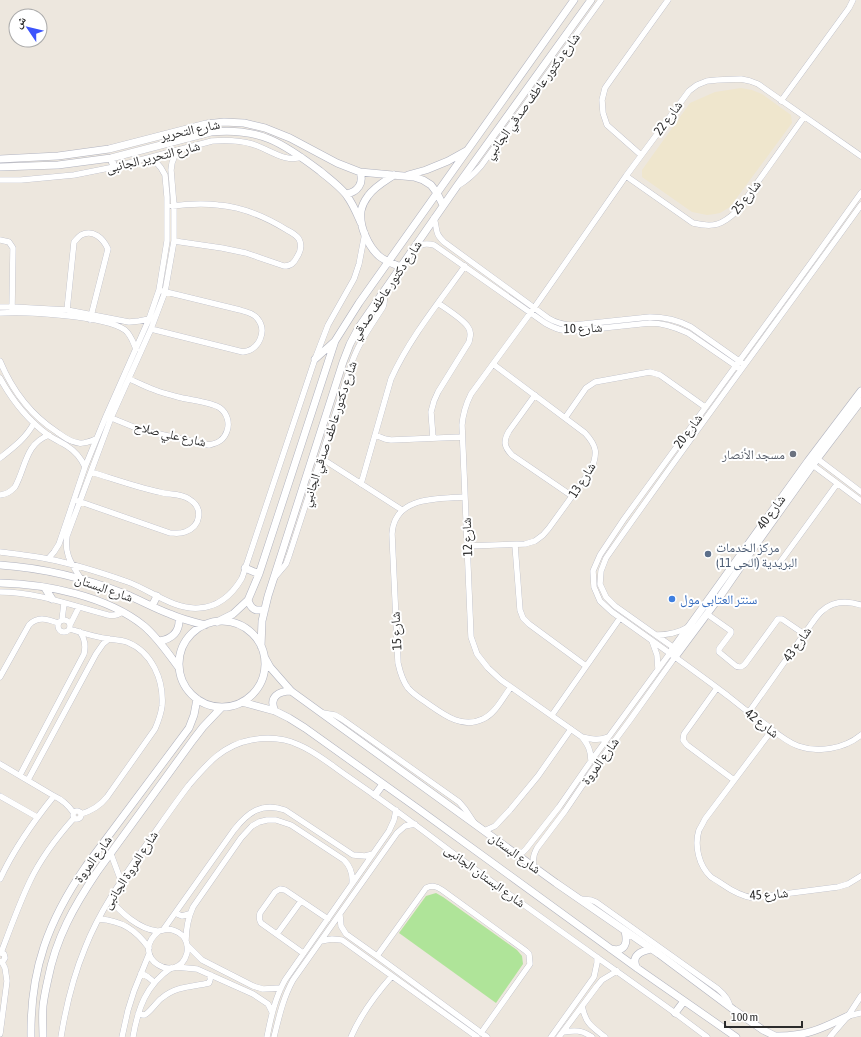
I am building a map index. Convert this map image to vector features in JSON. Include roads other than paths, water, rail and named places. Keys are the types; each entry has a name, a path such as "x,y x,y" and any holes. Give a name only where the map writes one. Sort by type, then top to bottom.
{"street":[{"name":"شارع دكتور عاطف صدقي","path":"217,622 233,614 248,600 259,574 335,340 359,303 437,192 574,0"},
{"name":"شارع دكتور عاطف صدقي","path":"261,646 262,621 265,608 350,344 359,327 443,205 580,23 591,0"},
{"name":"شارع دكتور عاطف صدقي الجانبي","path":"580,23 601,0"},
{"path":"642,155 607,125 603,113 602,100 605,88 668,0"},
{"path":"782,101 849,8 853,0"},
{"name":"شارع 22","path":"532,310 626,176 689,91 697,85 707,81 732,79 741,79 758,84 861,156"},
{"name":"شارع 25","path":"626,176 693,223 705,226 717,224 728,219 737,211 804,117"},
{"name":"شارع التحرير","path":"0,159 58,156 109,149 206,124 233,122 265,128 303,144 338,163 360,172 404,176"},
{"name":"شارع التحرير","path":"0,167 58,165 111,158 198,135 224,130 261,136 288,148 324,174 346,194 373,250 388,262 401,267"},
{"name":"شارع التحرير الجانبى","path":"0,180 74,176 114,168 212,141 240,141 253,144 290,159 302,158"},
{"path":"81,579 66,551 67,536 86,467 96,439 129,379 151,329 162,291 174,241 174,206 171,170 177,150"},
{"path":"404,176 426,170 448,161 468,150"},
{"path":"58,156 58,165"},
{"path":"111,158 114,168"},
{"path":"48,559 59,544 91,472 109,417 136,349 162,291 167,241 168,207 166,178 161,168 150,158"},
{"path":"346,194 355,192 361,185 362,176 360,172"},
{"path":"361,223 361,210 368,196 378,185 394,175"},
{"path":"404,176 423,180 437,192 443,205"},
{"name":"شارع 20","path":"674,652 652,641 612,612 600,601 594,587 593,571 600,555 624,518 738,364 861,193"},
{"path":"168,207 186,204 207,204 234,207 250,211 271,220 297,236 301,246 294,263 289,266 284,266 246,252 174,241"},
{"name":"شارع 20","path":"674,652 656,635 615,606 606,597 600,584 600,571 606,558 672,465 744,368 861,205"},
{"name":"شارع 10","path":"434,218 436,230 439,237 444,242 554,328 564,331 574,331 650,323 670,325 688,333 744,368"},
{"path":"67,310 74,242 80,235 89,233 97,235 104,241 108,249 91,317"},
{"path":"0,552 48,559 73,565 129,583 178,606 199,608 210,606 224,599 236,588 242,578 315,359 328,325 354,279 359,264 365,233"},
{"path":"0,240 9,242 13,248 12,310"},
{"name":"شارع 10","path":"414,248 427,243 434,244 532,310"},
{"path":"361,484 391,379 396,367 413,339 465,266"},
{"path":"151,329 243,352 252,350 260,340 261,326 258,319 252,314 162,291"},
{"name":"شارع دكتور عاطف صدقي الجانبي","path":"275,577 286,564 289,556 354,355 385,303 383,292"},
{"path":"433,438 431,412 434,401 469,342 471,335 469,327 464,322 438,303"},
{"path":"12,310 129,322 149,319"},
{"path":"1,312 12,310 67,310 118,326 126,331 132,339 136,349"},
{"name":"شارع 12","path":"532,310 471,394 463,414 462,437 472,637 477,654 488,668 511,687 582,737 590,749 591,760"},
{"path":"315,359 335,340"},
{"path":"0,361 13,388 24,403 53,430 71,441 80,443 96,439"},
{"name":"شارع 13","path":"467,546 515,545 535,541 543,535 572,496 591,470 595,460 595,450 592,440 585,433 493,364"},
{"path":"565,418 586,388 595,382 650,372 660,375 709,414"},
{"path":"0,378 6,390 18,406 34,423 49,435 68,446 75,452 86,467"},
{"name":"شارع علي صلاح","path":"109,417 141,430 209,445 217,443 224,437 228,429 228,422 226,415 215,405 189,400 155,390 129,379"},
{"path":"0,393 6,390"},
{"name":"شارع 40","path":"674,652 707,614 861,391"},
{"path":"535,395 509,431 505,444 512,455 572,496"},
{"name":"شارع 40","path":"674,652 690,625 813,460 861,401"},
{"path":"18,406 24,403"},
{"path":"0,458 23,439 34,423"},
{"path":"0,495 11,491 15,487 31,448 36,442 49,435"},
{"path":"375,435 391,440 462,437"},
{"path":"321,458 402,510 411,504 424,500 465,497"},
{"path":"813,460 828,467 861,492"},
{"path":"813,460 824,474 861,501"},
{"path":"824,474 824,469 828,467"},
{"path":"77,501 178,534 192,528 197,522 200,515 198,508 189,499 183,496 161,493 91,472"},
{"path":"778,565 837,484"},
{"name":"شارع 15","path":"402,510 395,519 392,534 398,663 401,676 408,689 449,718 460,722 472,722 484,718 493,711 511,687"},
{"path":"515,545 520,610 523,618 586,666"},
{"name":"شارع البستان","path":"0,565 37,569 81,579 124,594 180,618 205,625"},
{"path":"245,568 259,574"},
{"name":"شارع البستان","path":"0,583 29,584 78,595 110,605 144,626 159,641 179,668"},
{"path":"45,588 52,600"},
{"path":"0,592 17,593 52,600 113,616 122,612"},
{"path":"152,606 157,596"},
{"path":"248,600 250,606 254,610 265,608"},
{"name":"شارع 43","path":"749,712 823,609 836,603 851,602 861,605"},
{"path":"64,603 58,628 62,632 68,631 78,607"},
{"path":"707,614 731,632 718,652 736,666 740,667 745,664 778,619 782,619 804,634"},
{"path":"159,641 170,638 175,634 180,624 180,618"},
{"path":"552,715 620,618"},
{"path":"0,677 32,622 44,619 60,621 67,620 70,627 80,632 109,639 121,640 133,645 146,655 157,672 162,695 160,718 155,729 107,797 98,806 80,814 80,817 76,819 65,802 0,764"},
{"path":"217,622 238,624 247,629 261,646 265,658 265,671 261,684 253,694 242,702 232,706 220,708 197,700 184,686 179,668 180,654 185,642 194,632 205,625 217,622"},
{"path":"656,635 674,634 690,625"},
{"path":"20,775 84,654 85,643 80,632"},
{"path":"28,780 98,650 109,639"},
{"path":"652,641 657,655 658,669"},
{"name":"شارع المروة","path":"516,854 526,850 559,808 591,760 658,669 674,652"},
{"name":"شارع المروة","path":"534,867 534,854 537,848 565,811 674,652"},
{"name":"شارع 42","path":"674,652 717,688 785,740 798,746 813,749 828,749 842,746 861,735"},
{"name":"شارع البستان","path":"265,658 270,667 291,691 730,1007 763,1030 775,1036"},
{"path":"717,688 684,734 684,740 687,745 734,780"},
{"path":"275,711 273,708 273,703 277,695 280,692 291,691"},
{"name":"شارع المروة","path":"31,1037 34,983 39,962 48,934 64,901 86,866 189,728 194,716 197,700"},
{"name":"شارع البستان","path":"242,702 275,711 305,728 637,968 736,1037"},
{"path":"57,706 65,711"},
{"name":"شارع المروة","path":"43,1037 43,1005 49,971 61,936 71,914 83,893 111,854 198,734 220,708"},
{"path":"484,831 495,826 510,810 538,776 571,729"},
{"name":"شارع 45","path":"772,730 705,819 699,830 697,843 698,855 703,867 711,876 736,893 753,898 848,884 861,876"},
{"name":"شارع 12","path":"582,737 599,740 608,737"},
{"name":"شارع البستان الجانبى","path":"252,739 266,738 291,741 311,752 396,810 675,1012 707,1037"},
{"name":"شارع المروة الجانبى","path":"61,1037 66,1007 74,976 85,947 121,881 175,803 210,761 230,747 252,739"},
{"path":"375,795 384,784"},
{"path":"0,796 38,817"},
{"path":"0,879 18,846 54,796"},
{"path":"122,1037 128,1010 149,951 150,941 161,931 175,913 237,826 246,816 262,808 280,808 351,854 360,856 373,854"},
{"path":"267,1037 272,1012 280,988 388,833 393,824 396,810"},
{"path":"0,1034 7,981 5,968 1,962 5,956 0,953 21,900 35,871 53,843 74,815"},
{"path":"133,1037 138,1014 146,994 154,982 164,973 181,963 185,958 187,952 187,928 189,914 241,838 252,826 267,820 276,820 291,825 339,856 347,863 352,872 352,884"},
{"path":"274,1037 281,1006 290,987 394,837 402,828 415,824"},
{"path":"388,833 394,837"},
{"path":"111,854 121,881"},
{"path":"347,863 351,858 351,854"},
{"path":"377,956 426,888 430,886 434,886 442,890 526,951 529,954 530,964 479,1035"},
{"path":"303,953 262,923 259,918 260,913 275,892 282,889 328,919"},
{"path":"110,899 131,920 147,928 161,931 168,929 179,932 202,960 253,986 263,989 280,988"},
{"path":"579,899 596,902 625,922 718,989 729,1002 730,1007"},
{"path":"341,900 347,904"},
{"path":"277,934 301,901"},
{"path":"175,913 182,916 189,914"},
{"path":"340,914 341,926 346,934 377,956 410,985 479,1035 487,1037"},
{"path":"99,919 119,923 136,933 143,940 155,964 160,967 197,969 253,994 268,1004 272,1012"},
{"path":"611,949 622,949 626,944 627,938 625,931"},
{"path":"342,940 346,934"},
{"path":"321,941 332,939 342,940 392,976 410,985"},
{"path":"637,968 634,964 638,953 643,950 651,949"},
{"path":"551,1037 594,976 597,957"},
{"path":"559,1037 602,980 617,971"},
{"path":"141,973 154,982"},
{"path":"138,1014 147,1014 162,998 172,991 209,983 211,975"},
{"path":"351,1037 369,1005 392,976"},
{"path":"594,976 599,976 602,980"},
{"path":"261,999 263,989"},
{"path":"830,1037 848,1016 861,996"},
{"path":"675,1012 684,1001"},
{"path":"32,1005 43,1005"},
{"path":"582,1006 588,1024 605,1037"},
{"path":"775,1036 808,1034 848,1016 861,1013"},
{"path":"586,1033 587,1028 592,1027"},
{"path":"268,1028 276,1029"},
{"path":"563,1032 578,1030 592,1037"}],"place":[{"name":"مسجد الأنصار","path":"793,454"},
{"name":"مركز الخدمات البريدية (الحى 11)","path":"708,554"},
{"name":"سنتر العتابى مول","path":"672,599"}]}
